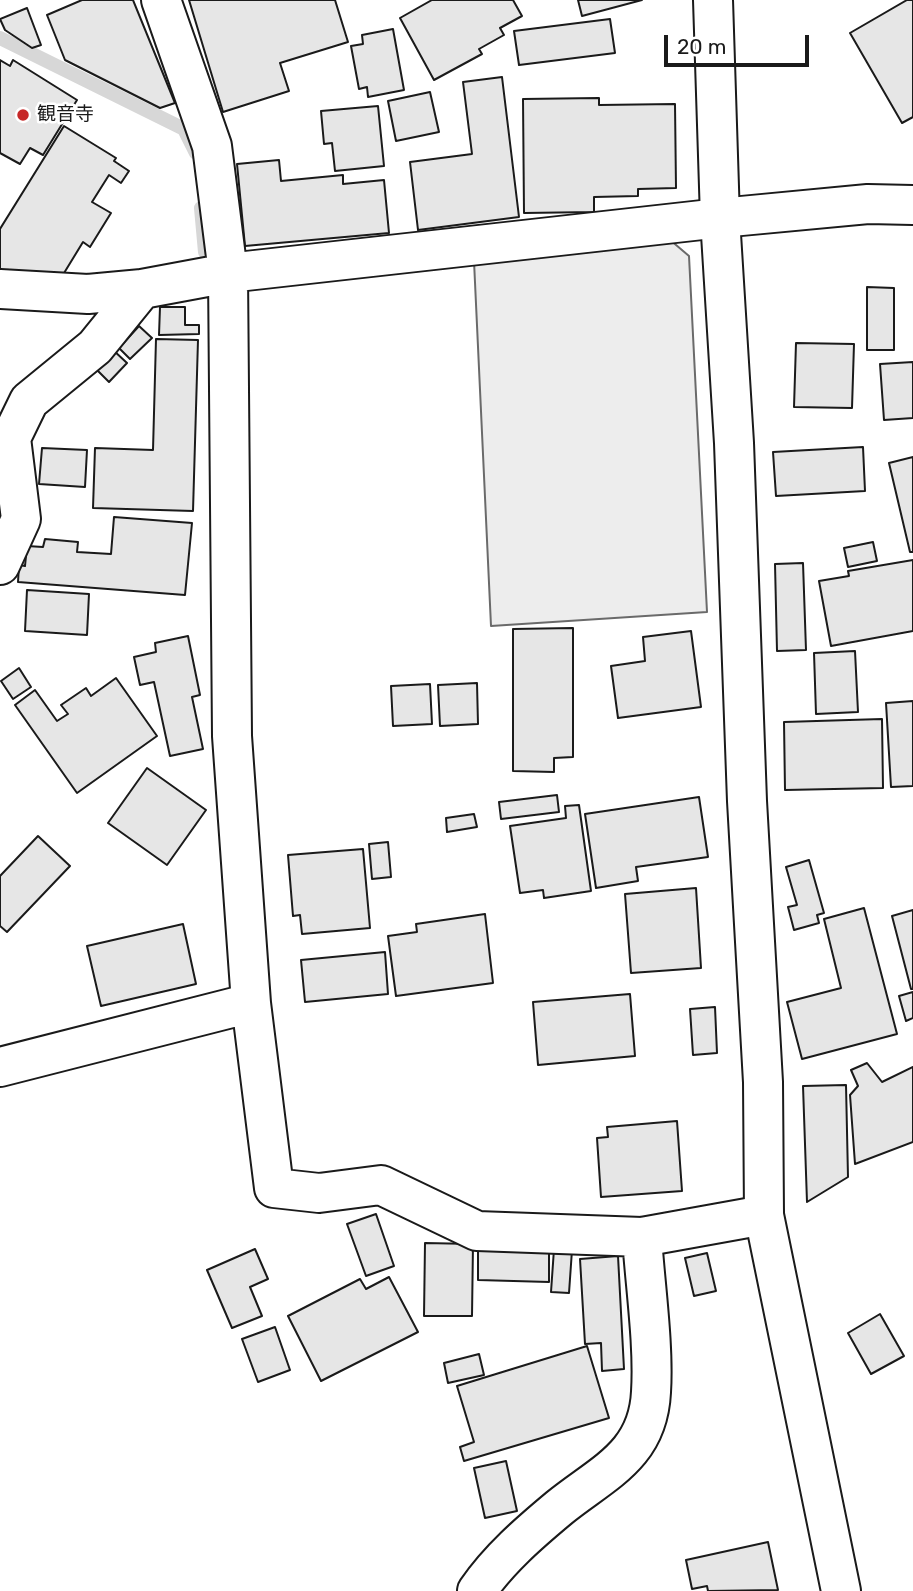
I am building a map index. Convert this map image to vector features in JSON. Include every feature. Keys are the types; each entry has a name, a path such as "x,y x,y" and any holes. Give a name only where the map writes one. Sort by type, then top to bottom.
{"street":[{"path":"161,0 212,146 228,273 232,736 251,1003 274,1188 318,1193 381,1185 477,1231 642,1237 764,1215"},
{"path":"719,3 720,218 734,443 747,801 763,1082 764,1215 841,1591"},
{"path":"0,289 88,294 142,289 228,273 720,218 868,204 913,205"},
{"path":"0,565 21,519 11,438 29,401 96,347 142,289"},
{"path":"0,1067 251,1003"},
{"path":"477,1591 496,1564 551,1516 620,1464 642,1432 651,1393 642,1237"}],"shaded area":[{"path":"669,239 689,256 707,612 491,626 474,261"}],"building":[{"path":"82,0 133,0 175,103 160,108 65,60 47,15"},
{"path":"189,0 335,0 348,42 280,63 289,91 223,112"},
{"path":"432,0 513,0 522,16 500,28 504,35 479,49 482,54 434,80 400,18"},
{"path":"578,0 642,0 582,16"},
{"path":"907,0 913,0 913,117 902,123 850,33"},
{"path":"27,8 41,45 32,48 5,30 0,19"},
{"path":"610,19 615,53 519,65 514,31"},
{"path":"393,29 404,90 368,97 367,87 359,89 351,46 363,44 362,35"},
{"path":"0,60 10,66 13,60 77,100 43,155 30,148 20,164 0,153"},
{"path":"502,77 519,217 418,230 410,162 472,154 463,82"},
{"path":"430,92 439,132 396,141 388,101"},
{"path":"599,98 599,105 675,104 676,188 638,189 638,196 594,197 594,212 524,213 523,99"},
{"path":"378,106 384,166 335,171 332,143 324,144 321,111"},
{"path":"64,126 116,158 114,161 129,171 121,183 109,175 92,202 111,213 90,247 83,242 61,278 0,271 0,229"},
{"path":"279,160 281,181 343,175 343,184 384,180 389,233 245,246 237,164"},
{"path":"867,287 894,288 894,350 867,350"},
{"path":"160,307 185,307 185,325 199,325 199,334 159,335"},
{"path":"139,326 152,338 130,359 119,348"},
{"path":"156,339 198,340 193,511 93,508 95,448 153,450"},
{"path":"796,343 854,344 852,408 794,407"},
{"path":"112,349 127,363 109,382 95,368"},
{"path":"913,362 913,418 884,420 880,364"},
{"path":"863,447 865,491 776,496 773,452"},
{"path":"42,448 87,450 85,487 39,484"},
{"path":"913,457 913,552 910,552 889,463"},
{"path":"114,517 192,523 185,595 18,582 19,565 25,566 27,546 43,547 45,539 78,542 77,552 111,554"},
{"path":"873,542 877,561 848,567 844,548"},
{"path":"913,560 913,631 831,646 819,581 849,576 848,571"},
{"path":"803,563 806,650 777,651 775,564"},
{"path":"27,590 89,594 87,635 25,631"},
{"path":"573,628 573,757 554,758 554,772 513,771 513,629"},
{"path":"691,631 701,707 618,718 611,666 645,661 643,637"},
{"path":"188,636 200,695 192,697 203,749 170,756 154,682 140,685 134,657 156,652 155,643"},
{"path":"855,651 858,712 816,714 814,653"},
{"path":"19,668 31,687 13,699 1,681"},
{"path":"116,678 157,736 77,793 15,705 35,690 57,721 68,714 61,705 86,688 91,696"},
{"path":"477,683 478,724 440,726 438,685"},
{"path":"430,684 432,724 393,726 391,686"},
{"path":"913,701 913,786 891,787 886,703"},
{"path":"882,719 883,788 785,790 784,722"},
{"path":"147,768 206,810 167,865 108,823"},
{"path":"557,795 559,812 501,819 499,802"},
{"path":"699,797 708,857 636,867 638,881 596,888 585,814"},
{"path":"579,805 591,891 544,898 543,890 520,893 510,826 566,818 565,806"},
{"path":"474,814 477,827 447,832 446,818"},
{"path":"38,836 70,866 7,932 0,926 0,876"},
{"path":"388,842 391,877 372,879 369,844"},
{"path":"363,849 370,928 302,934 300,915 293,916 288,855"},
{"path":"809,860 824,913 817,915 819,923 794,930 788,907 797,905 786,867"},
{"path":"696,888 701,968 631,973 625,894"},
{"path":"864,908 897,1034 802,1059 787,1002 841,988 824,919"},
{"path":"913,910 913,989 911,989 892,916"},
{"path":"485,914 493,983 396,996 388,936 417,932 416,924"},
{"path":"183,924 196,984 101,1006 87,946"},
{"path":"385,952 388,994 305,1002 301,960"},
{"path":"913,992 913,1018 906,1021 899,996"},
{"path":"630,994 635,1056 538,1065 533,1002"},
{"path":"715,1007 717,1053 693,1055 690,1009"},
{"path":"867,1063 882,1082 913,1067 913,1142 855,1164 850,1095 858,1086 851,1070"},
{"path":"846,1085 848,1177 807,1202 803,1086"},
{"path":"677,1121 682,1191 601,1197 597,1138 608,1137 607,1127"},
{"path":"376,1214 394,1266 366,1276 347,1224"},
{"path":"425,1243 473,1244 472,1316 424,1316"},
{"path":"255,1249 268,1279 250,1287 262,1316 232,1328 207,1270"},
{"path":"478,1249 549,1251 549,1282 478,1280"},
{"path":"554,1249 572,1250 569,1293 551,1292"},
{"path":"707,1253 716,1291 694,1296 685,1258"},
{"path":"618,1256 624,1369 602,1371 601,1343 585,1344 580,1259"},
{"path":"389,1277 418,1332 321,1381 288,1316 360,1279 366,1289"},
{"path":"880,1314 904,1356 871,1374 848,1333"},
{"path":"275,1327 290,1370 258,1382 242,1339"},
{"path":"587,1346 609,1418 464,1461 460,1447 474,1442 457,1386"},
{"path":"479,1354 484,1375 448,1383 444,1363"},
{"path":"506,1461 517,1511 485,1518 474,1468"},
{"path":"768,1542 778,1590 708,1591 707,1586 692,1589 686,1560"}],"waterway":[{"path":"0,38 184,129 196,153"},
{"path":"201,208 205,252"}],"place":[{"name":"観音寺","path":"23,115"}]}
